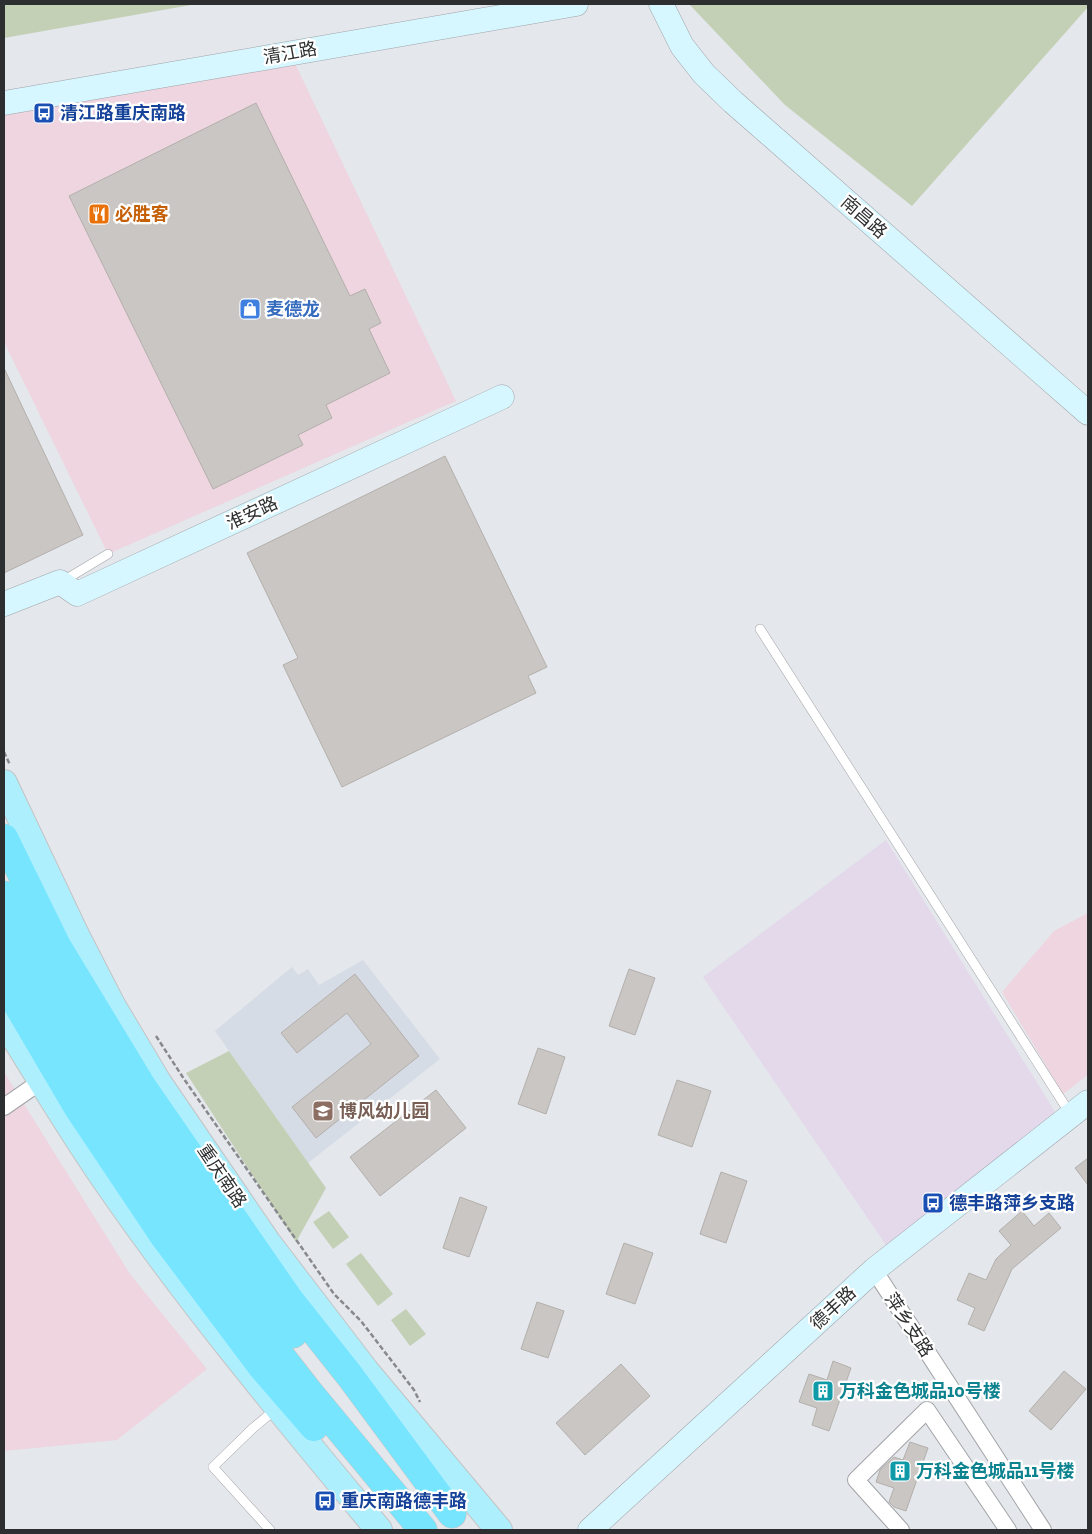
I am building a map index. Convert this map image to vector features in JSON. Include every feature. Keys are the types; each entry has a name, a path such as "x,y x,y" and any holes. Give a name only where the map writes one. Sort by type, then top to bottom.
{"highway":[{"path":"4,838 57,946 142,1086 289,1299 350,1376 459,1522"},
{"path":"4,895 21,928 117,1089 263,1296 372,1432 459,1522"},
{"path":"4,942 98,1101 183,1226 308,1392 422,1530"},
{"path":"4,982 78,1108 163,1235 262,1367 406,1530"}],"main road":[{"name":"重庆南路","path":"8,776 80,944 112,1004 158,1082 268,1243 366,1371 498,1530"},
{"path":"4,1021 40,1082 110,1187 184,1290 277,1408 378,1530"}],"street":[{"name":"清江路","path":"4,103 576,4"},
{"name":"南昌路","path":"661,4 682,46 704,74 732,102 1088,413"},
{"name":"淮安路","path":"60,582 77,594 502,397"},
{"path":"4,604 60,582"},
{"path":"4,1107 40,1082"},
{"name":"德丰路","path":"590,1530 874,1270 1080,1109"},
{"name":"萍乡支路","path":"874,1270 1043,1530"},
{"path":"901,1530 856,1480 927,1410 1008,1530"}],"lane":[{"path":"60,582 108,554"},
{"path":"760,629 1080,1109"},
{"path":"270,1530 213,1467 252,1429 277,1408"}],"path":[{"path":"4,752 8,776"},
{"path":"152,1030 334,1294 361,1321 414,1390 422,1405"}],"shaded area":[{"path":"290,53 456,401 108,554 4,342 4,103"},
{"path":"886,840 1057,1115 888,1248 703,977"},
{"path":"1088,913 1088,1075 1063,1094 1002,992 1054,931"},
{"name":"博风幼儿园","path":"363,960 440,1059 308,1163 215,1031 292,967 298,975 308,969 319,985"},
{"path":"4,1072 130,1274 207,1369 117,1440 4,1451"}],"green space":[{"path":"4,4 191,4 191,5 4,38"},
{"path":"689,4 1088,4 1088,7 912,206 785,105"},
{"path":"229,1051 326,1188 296,1242 186,1073"},
{"path":"329,1211 349,1237 333,1249 313,1222"},
{"path":"361,1253 393,1294 378,1306 346,1264"},
{"path":"406,1309 426,1334 410,1346 391,1320"}],"building":[{"name":"麦德龙","path":"256,103 350,296 365,289 381,323 369,329 390,373 326,405 332,418 298,435 303,445 213,489 69,196"},
{"path":"4,368 83,535 4,573"},
{"path":"445,456 547,667 528,676 536,693 342,787 283,665 298,658 247,553"},
{"path":"629,969 655,978 635,1035 609,1026"},
{"path":"355,974 419,1056 316,1138 292,1107 371,1044 347,1013 297,1053 281,1033"},
{"path":"538,1048 565,1057 546,1114 518,1104"},
{"path":"677,1080 711,1091 692,1147 658,1135"},
{"path":"436,1090 466,1128 380,1196 350,1157"},
{"path":"1088,1158 1088,1185 1075,1168"},
{"path":"721,1172 747,1181 726,1243 700,1234"},
{"path":"460,1197 487,1207 469,1257 443,1248"},
{"path":"1022,1211 1034,1226 1049,1213 1061,1228 1012,1269 984,1331 968,1324 975,1308 957,1300 969,1273 986,1280 996,1259 1011,1245 999,1231"},
{"path":"624,1243 653,1253 635,1304 606,1294"},
{"path":"537,1302 564,1311 548,1358 521,1349"},
{"name":"万科金色城品10号楼","path":"833,1361 851,1368 829,1431 812,1425 817,1408 799,1402 809,1374 827,1380"},
{"path":"621,1364 650,1396 585,1455 556,1423"},
{"path":"1064,1371 1086,1389 1051,1430 1029,1411"},
{"name":"万科金色城品11号楼","path":"910,1442 928,1448 906,1511 894,1507 889,1502 894,1488 876,1482 880,1470 894,1457 903,1460"}],"place":[{"name":"清江路重庆南路","path":"44,113"},
{"name":"必胜客","path":"99,214"},
{"name":"麦德龙","path":"250,309"},
{"name":"博风幼儿园","path":"323,1111"},
{"name":"德丰路萍乡支路","path":"933,1203"},
{"name":"万科金色城品10号楼","path":"823,1391"},
{"name":"万科金色城品11号楼","path":"900,1471"},
{"name":"重庆南路德丰路","path":"325,1501"}]}
